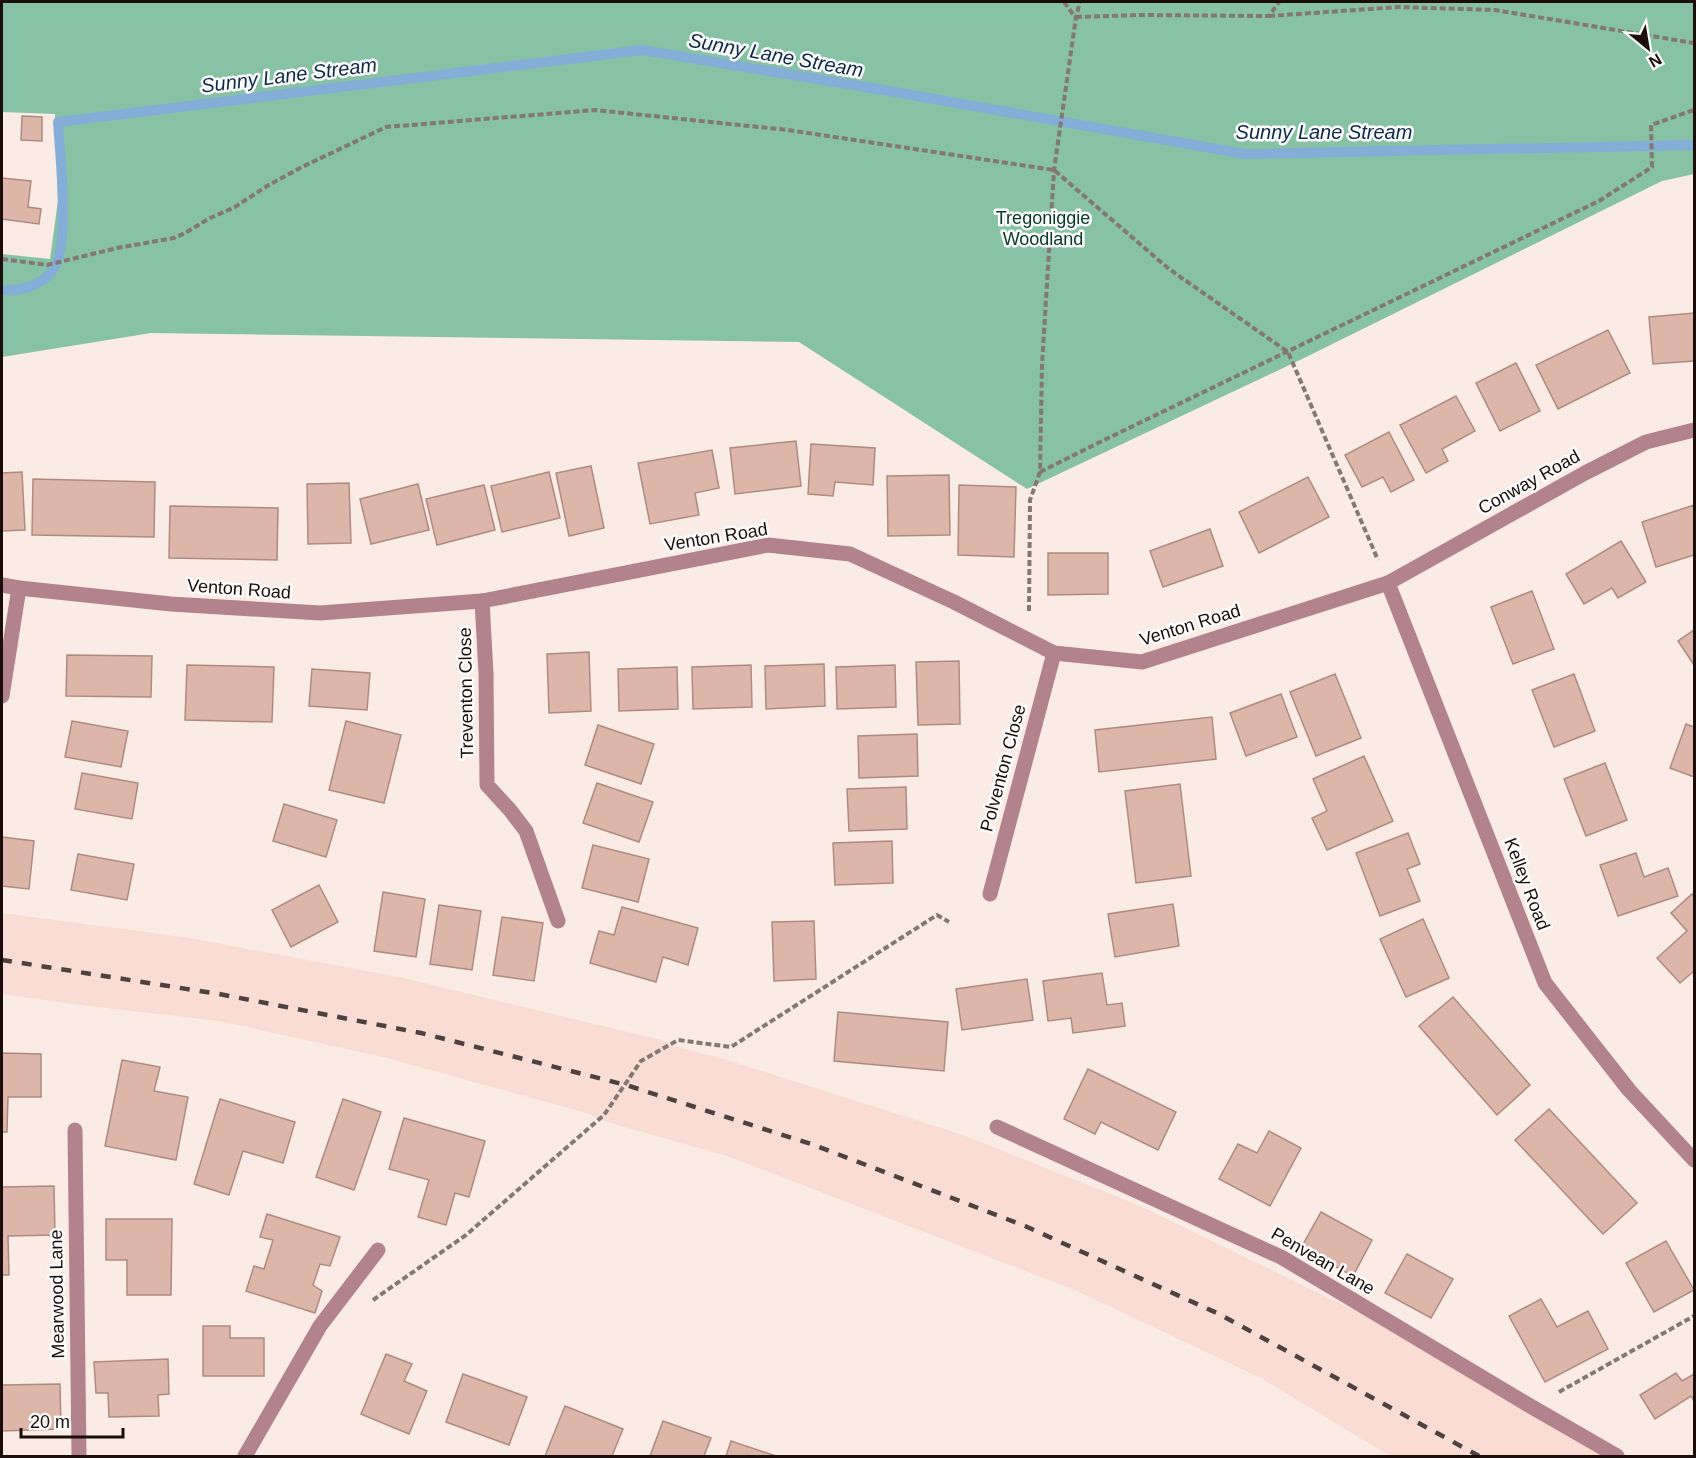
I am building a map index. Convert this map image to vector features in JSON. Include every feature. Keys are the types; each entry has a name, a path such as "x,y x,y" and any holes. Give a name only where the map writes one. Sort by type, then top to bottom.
{"street":[{"name":"Conway Road","path":"1388,583 1585,473 1646,442 1695,430"},
{"name":"Venton Road","path":"2,585 171,604 320,613 482,601 768,545 850,554 954,602 1054,653 1142,663 1388,583"},
{"name":"Kelley Road","path":"1388,583 1545,983 1629,1090 1695,1160"},
{"path":"2,696 19,588"},
{"name":"Treventon Close","path":"482,601 486,673 487,785 526,831 558,921"},
{"name":"Polventon Close","path":"990,894 1054,653"},
{"name":"Penvean Lane","path":"997,1127 1281,1257 1617,1456"},
{"name":"Mearwood Lane","path":"75,1130 79,1456"},
{"path":"245,1456 320,1326 378,1250"}],"path":[{"path":"1064,2 1076,18"},
{"path":"1027,639 1030,500 1040,472 1042,365 1054,170 1080,2"},
{"path":"1269,16 1279,2"},
{"path":"1076,18 1140,15 1269,16 1399,7 1495,10 1695,43"},
{"path":"2,259 47,265 117,248 174,238 234,207 302,167 386,127 595,110 788,130 1054,170 1169,269 1288,352 1388,583"},
{"path":"1040,472 1599,201 1652,167 1651,125 1695,110"},
{"path":"371,1302 466,1235 604,1115 641,1061 678,1040 730,1047 937,915 949,922"},
{"path":"1532,1407 1695,1317"}],"shaded area":[{"path":"2,913 184,937 399,977 661,1040 963,1135 1138,1205 1374,1320 1606,1456 1390,1456 1261,1378 1077,1291 730,1157 607,1122 590,1114 383,1057 219,1021 2,994"}],"green space":[{"name":"Tregoniggie Woodland","path":"2,2 1694,2 1694,174 1662,181 1298,361 1027,489 799,342 151,333 2,357 2,254 50,259 58,200 55,114 2,112"}],"building":[{"path":"22,116 42,117 42,141 21,140"},
{"path":"2,178 31,181 28,207 41,209 39,224 2,219"},
{"path":"1694,313 1694,361 1653,364 1649,317"},
{"path":"1608,330 1630,373 1558,409 1536,365"},
{"path":"1516,363 1540,411 1500,431 1476,383"},
{"path":"1456,396 1475,431 1442,449 1448,461 1426,473 1400,425"},
{"path":"1389,432 1414,480 1391,492 1383,477 1362,487 1345,455"},
{"path":"796,441 801,486 735,494 730,448"},
{"path":"811,444 875,448 873,485 835,482 833,496 808,494"},
{"path":"712,450 719,488 695,493 699,515 650,524 638,463"},
{"path":"591,466 604,528 569,536 556,473"},
{"path":"22,472 25,530 2,531 2,473"},
{"path":"549,472 560,518 502,532 491,486"},
{"path":"949,475 950,535 888,536 887,476"},
{"path":"1308,477 1329,517 1259,553 1239,512"},
{"path":"33,479 155,482 154,537 32,535"},
{"path":"349,483 351,543 308,544 307,484"},
{"path":"418,484 429,530 371,544 360,499"},
{"path":"484,485 495,530 437,545 426,499"},
{"path":"959,485 1016,487 1014,557 958,555"},
{"path":"1694,505 1694,555 1656,567 1642,522"},
{"path":"170,506 278,508 277,560 169,558"},
{"path":"1210,529 1223,566 1163,587 1150,551"},
{"path":"1621,541 1646,582 1618,598 1612,588 1584,604 1566,574"},
{"path":"1048,553 1108,553 1108,594 1048,595"},
{"path":"1532,591 1554,649 1513,664 1491,607"},
{"path":"1694,630 1694,665 1678,641"},
{"path":"589,652 591,711 549,713 547,654"},
{"path":"67,655 152,656 151,697 66,696"},
{"path":"959,661 960,724 918,725 916,662"},
{"path":"824,664 825,706 766,709 765,666"},
{"path":"187,665 274,667 272,722 185,720"},
{"path":"751,665 752,707 693,709 692,667"},
{"path":"895,665 896,707 837,709 836,667"},
{"path":"677,667 678,709 619,711 618,669"},
{"path":"312,669 370,673 367,710 309,706"},
{"path":"1335,674 1361,738 1316,756 1290,692"},
{"path":"1574,674 1595,731 1554,747 1532,690"},
{"path":"1281,694 1297,737 1246,756 1230,713"},
{"path":"1212,717 1216,759 1099,772 1095,730"},
{"path":"72,721 128,731 121,767 65,757"},
{"path":"346,721 401,735 384,803 329,790"},
{"path":"1686,724 1694,727 1694,777 1670,768"},
{"path":"598,725 654,744 641,784 585,765"},
{"path":"917,734 918,776 859,778 858,736"},
{"path":"1364,756 1393,821 1327,850 1312,818 1327,811 1313,779"},
{"path":"1605,763 1627,820 1586,836 1564,779"},
{"path":"82,773 138,783 132,819 75,809"},
{"path":"597,783 653,802 639,842 583,823"},
{"path":"1180,784 1191,876 1136,883 1125,791"},
{"path":"906,787 907,829 849,831 847,789"},
{"path":"284,804 337,820 326,857 273,841"},
{"path":"1408,833 1420,864 1407,869 1420,901 1380,916 1356,853"},
{"path":"2,837 34,841 29,889 2,886"},
{"path":"892,841 893,883 835,885 833,843"},
{"path":"593,845 649,859 638,902 582,888"},
{"path":"1636,853 1644,877 1668,868 1678,896 1618,916 1600,865"},
{"path":"78,854 134,864 127,900 71,890"},
{"path":"319,885 338,922 291,947 272,910"},
{"path":"383,892 425,899 416,957 374,951"},
{"path":"1692,894 1694,897 1694,971 1680,983 1657,958 1687,931 1671,913"},
{"path":"1173,904 1179,946 1115,957 1108,914"},
{"path":"439,905 481,911 472,970 430,964"},
{"path":"622,907 698,928 688,965 663,957 656,982 590,963 599,931 614,935"},
{"path":"502,917 543,923 534,981 493,975"},
{"path":"1423,919 1449,978 1406,997 1380,939"},
{"path":"814,921 816,979 774,981 772,922"},
{"path":"1102,973 1107,1005 1122,1003 1125,1026 1073,1033 1071,1018 1048,1021 1043,981"},
{"path":"1027,979 1033,1020 962,1030 956,989"},
{"path":"1453,997 1530,1085 1497,1115 1419,1026"},
{"path":"838,1012 948,1022 944,1071 834,1061"},
{"path":"2,1053 41,1054 41,1097 8,1097 7,1132 2,1132"},
{"path":"122,1060 160,1067 154,1091 188,1097 176,1160 105,1146"},
{"path":"1088,1069 1176,1112 1158,1150 1101,1122 1095,1134 1064,1119"},
{"path":"220,1099 295,1122 283,1163 243,1151 229,1195 194,1184"},
{"path":"343,1099 381,1112 354,1190 316,1177"},
{"path":"1549,1109 1637,1203 1603,1234 1515,1140"},
{"path":"404,1118 485,1141 469,1197 455,1193 446,1225 418,1217 429,1180 389,1169"},
{"path":"1269,1131 1301,1148 1270,1206 1219,1179 1238,1144 1257,1153"},
{"path":"54,1186 55,1235 8,1236 9,1275 2,1275 2,1187"},
{"path":"1321,1212 1372,1240 1353,1276 1301,1248"},
{"path":"267,1214 340,1237 330,1266 320,1264 313,1285 322,1291 315,1313 246,1291 254,1266 264,1269 273,1240 260,1237"},
{"path":"106,1219 172,1219 171,1295 127,1295 127,1260 106,1260"},
{"path":"1666,1241 1694,1290 1654,1312 1626,1263"},
{"path":"1407,1254 1453,1279 1431,1318 1385,1293"},
{"path":"1541,1299 1557,1327 1588,1311 1608,1349 1545,1382 1509,1316"},
{"path":"203,1326 230,1326 230,1338 264,1338 264,1376 203,1376"},
{"path":"386,1354 412,1364 404,1381 427,1391 409,1434 361,1414"},
{"path":"168,1359 169,1394 158,1395 159,1416 109,1417 108,1393 96,1393 94,1362"},
{"path":"1676,1373 1682,1381 1694,1374 1694,1401 1691,1396 1655,1419 1640,1395"},
{"path":"463,1374 527,1397 509,1445 446,1422"},
{"path":"60,1384 61,1429 2,1431 2,1385"},
{"path":"565,1406 623,1429 612,1456 545,1456"},
{"path":"663,1421 711,1438 704,1456 650,1456"},
{"path":"731,1441 776,1456 726,1456"}],"waterway":[{"name":"Sunny Lane Stream","path":"2,290 17,290 38,283 54,268 59,256 62,240 63,198 58,122 642,50 1245,154 1694,145"}],"railway":[{"path":"2,960 219,994 421,1033 626,1085 814,1145 1025,1226 1219,1314 1479,1456"}]}
